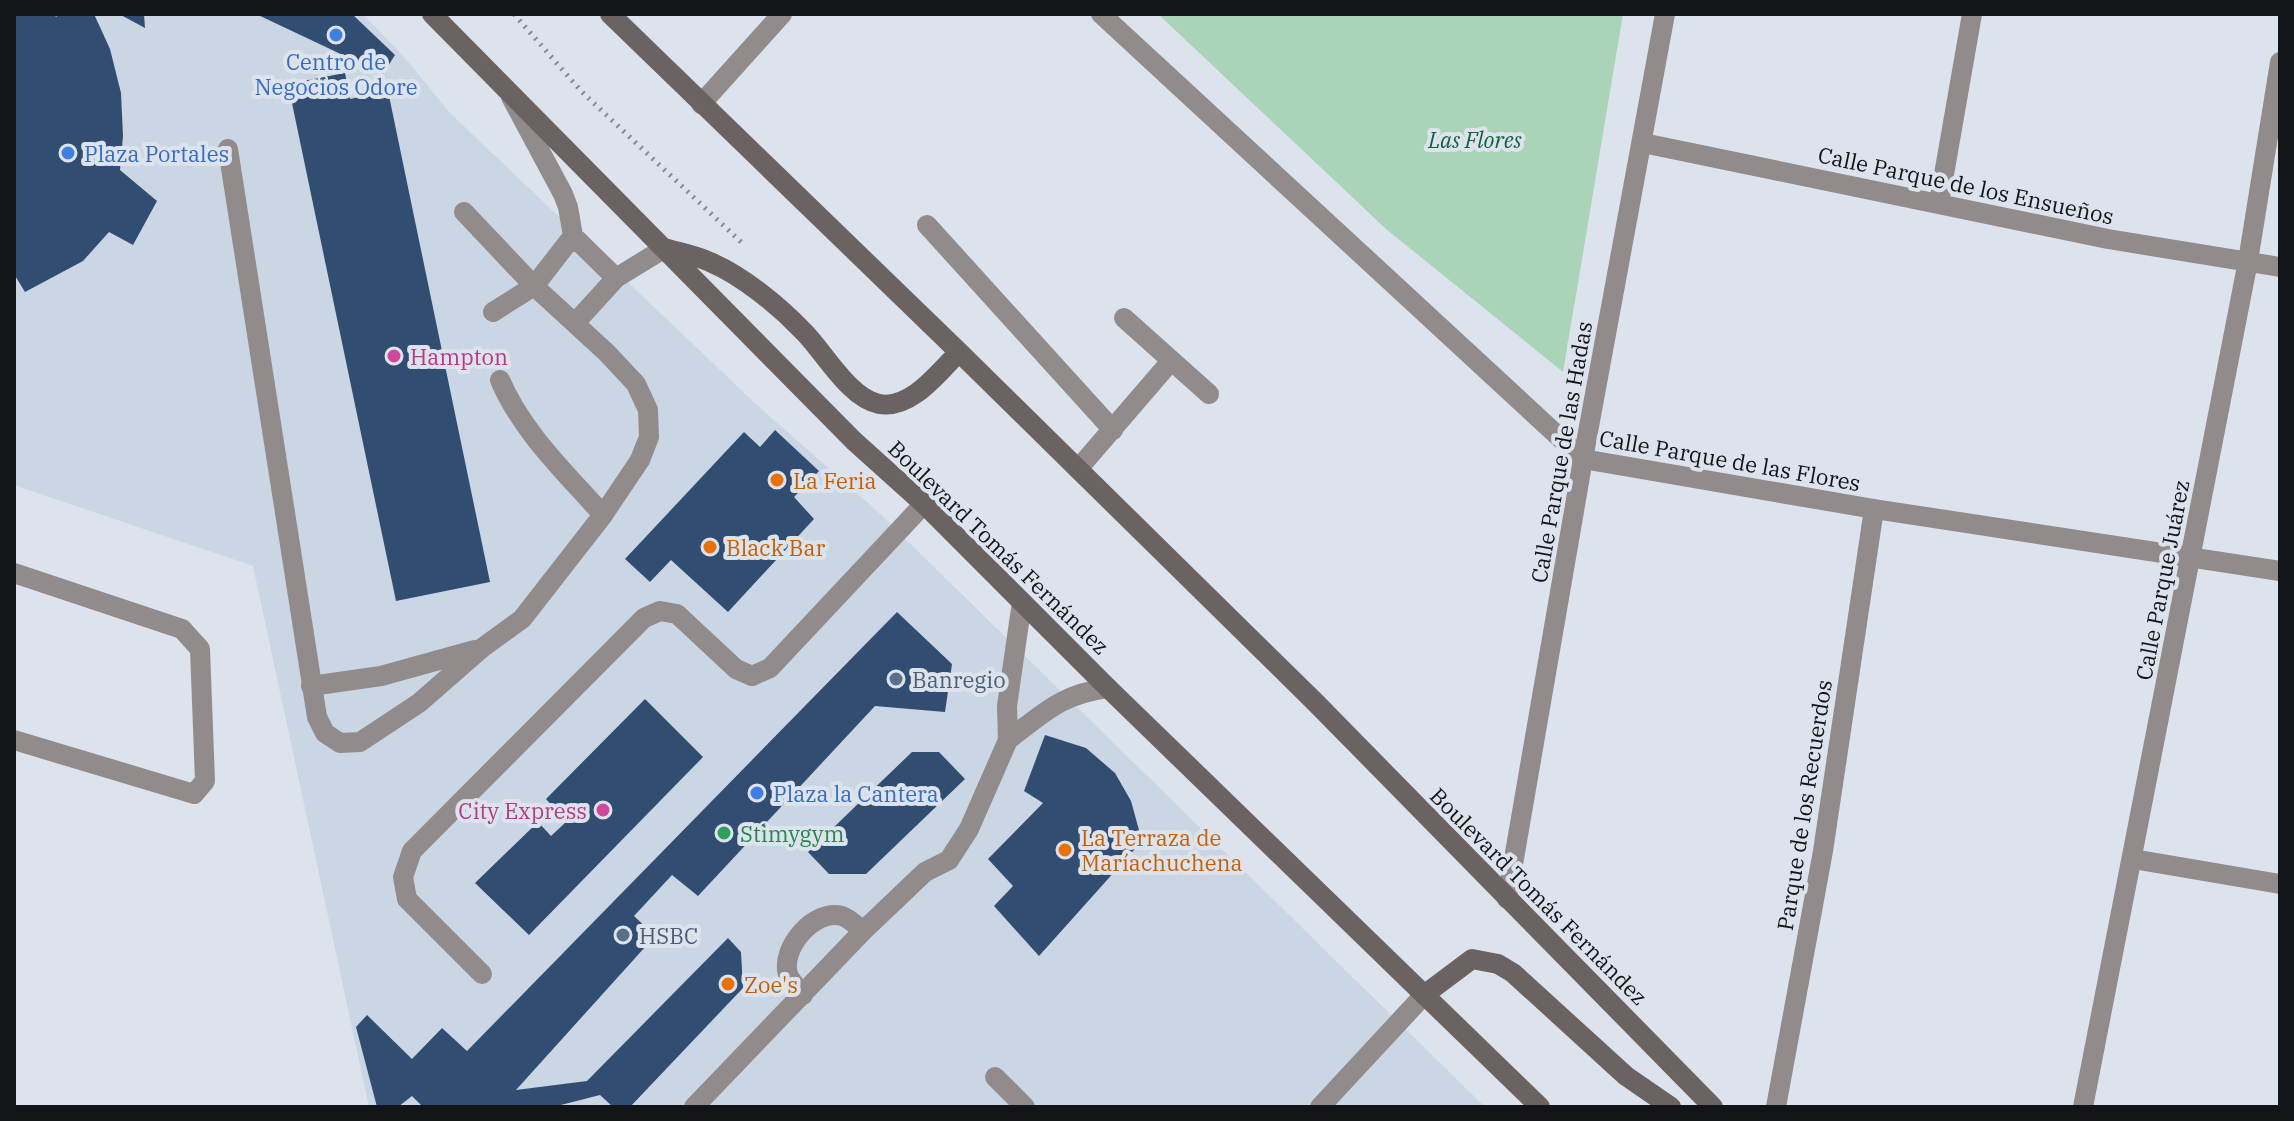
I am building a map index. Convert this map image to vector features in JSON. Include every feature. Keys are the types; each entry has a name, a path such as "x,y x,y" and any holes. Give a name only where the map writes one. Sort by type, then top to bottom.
{"main road":[{"name":"Boulevard Tomás Fernández","path":"432,14 854,441 924,504 1108,688 1540,1107"},
{"name":"Boulevard Tomás Fernández","path":"610,14 1315,702 1713,1107"},
{"path":"665,248 710,262 740,280 803,331 854,389 879,404 907,399 959,352"},
{"path":"1424,995 1472,959 1498,964 1513,973 1626,1076 1671,1107"}],"street":[{"path":"701,104 782,14"},
{"name":"Calle Parque de las Flores","path":"1101,14 1583,459 1874,509 2280,571"},
{"name":"Calle Parque de las Hadas","path":"1507,899 1583,459 1665,14"},
{"path":"1939,203 1972,14"},
{"name":"Calle Parque Juárez","path":"2083,1107 2248,261 2280,62"},
{"path":"503,83 563,194 573,236 616,278"},
{"name":"Calle Parque de los Ensueños","path":"1643,143 2108,239 2280,267"},
{"path":"228,149 311,686 317,717 325,733 340,743 360,742 419,703 482,648 522,619 603,515 640,460 649,437 648,410 636,384 534,286 464,212"},
{"path":"927,225 1113,430"},
{"path":"493,312 534,286 573,236"},
{"path":"575,323 616,278 665,248"},
{"path":"1124,318 1209,394"},
{"path":"1078,469 1171,361"},
{"path":"500,380 508,398 533,435 603,515"},
{"path":"482,974 407,899 403,877 412,851 644,618 660,611 677,614 736,669 752,676 770,668 924,504"},
{"name":"Parque de los Recuerdos","path":"1776,1107 1823,851 1874,509"},
{"path":"14,573 182,629 200,649 205,781 194,794 14,740"},
{"path":"694,1107 863,931 925,872 949,860 969,829 1008,740 1009,694 1022,602"},
{"path":"311,686 381,676 482,648"},
{"path":"1008,740 1066,697 1082,691 1108,688"},
{"path":"2133,859 2280,884"},
{"path":"803,995 788,975 788,958 794,941 824,917 844,916 863,931"},
{"path":"1320,1107 1424,995"},
{"path":"995,1077 1025,1107"}],"path":[{"path":"514,14 581,91 743,244"}],"shaded area":[{"path":"14,14 363,14 404,57 450,113 758,406 877,511 1485,1107 369,1107 253,566 14,485"}],"green space":[{"name":"Las Flores","path":"1158,14 1623,14 1563,372 1386,229"}],"building":[{"name":"Plaza Portales","path":"14,14 54,14 56,17 59,14 94,14 110,49 121,93 123,136 120,170 157,201 133,245 109,232 83,261 25,292 14,274"},
{"path":"119,14 144,14 145,28"},
{"name":"Centro de Negocios Odore","path":"256,14 352,14 395,55 383,74"},
{"name":"Hampton","path":"345,73 350,99 388,91 490,582 396,601 288,84"},
{"path":"775,430 819,471 794,497 814,519 728,612 671,560 650,582 625,559 744,432 760,447"},
{"name":"Plaza la Cantera","path":"897,612 952,664 945,712 875,706 698,896 672,875 634,916 655,936 516,1090 587,1081 728,938 741,952 743,988 630,1107 613,1107 600,1095 553,1107 423,1107 412,1096 398,1107 377,1107 356,1027 367,1015 412,1059 442,1028 467,1051"},
{"name":"City Express","path":"645,699 703,757 529,935 475,883 538,822 551,836 566,822 546,799"},
{"name":"La Terraza de Maríachuchena","path":"1045,735 1086,748 1115,773 1131,801 1142,841 1039,956 994,906 1013,886 988,859 1043,803 1024,791"},
{"path":"912,752 939,752 965,779 866,874 829,874 808,852"}],"place":[{"name":"Centro de Negocios Odore","path":"336,35"},
{"name":"Plaza Portales","path":"68,153"},
{"name":"Hampton","path":"394,356"},
{"name":"La Feria","path":"777,480"},
{"name":"Black Bar","path":"710,547"},
{"name":"Banregio","path":"896,679"},
{"name":"Plaza la Cantera","path":"757,793"},
{"name":"City Express","path":"603,810"},
{"name":"Stimygym","path":"724,833"},
{"name":"La Terraza de Maríachuchena","path":"1065,850"},
{"name":"HSBC","path":"623,935"},
{"name":"Zoe's","path":"728,984"}]}
